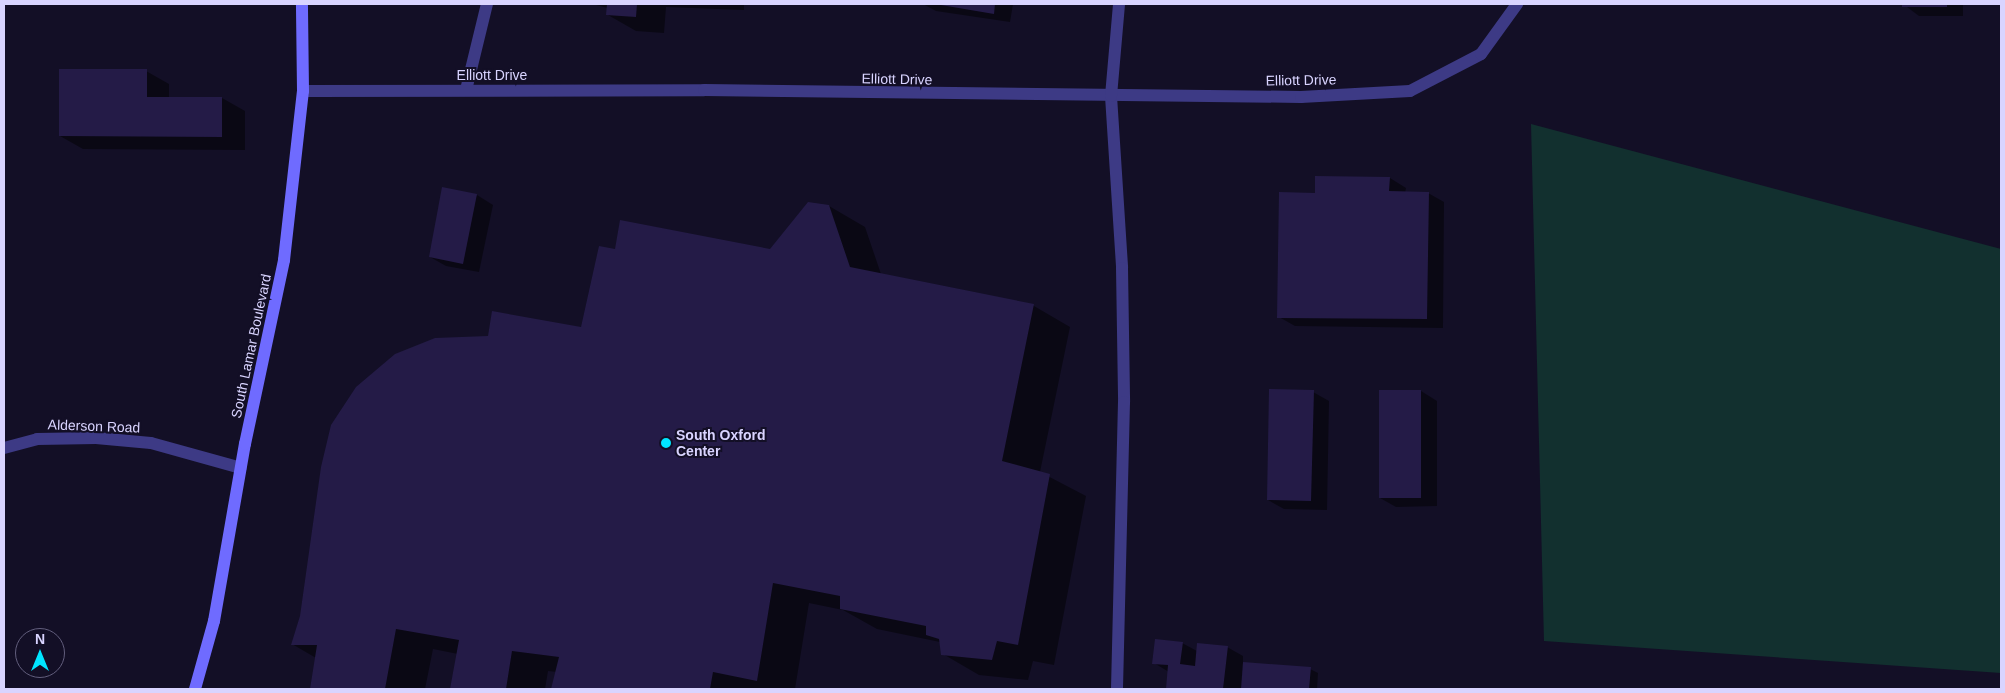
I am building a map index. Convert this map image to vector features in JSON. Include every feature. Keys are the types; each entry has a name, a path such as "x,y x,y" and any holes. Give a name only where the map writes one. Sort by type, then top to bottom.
{"street":[{"name":"South Lamar Boulevard","path":"195,689 214,621 241,468 284,260 303,91 302,4"},
{"path":"466,90 486,4"},
{"path":"1117,689 1124,402 1122,268 1111,96 1119,4"},
{"name":"Elliott Drive","path":"303,91 466,90 1301,97 1410,91 1481,54 1516,4"},
{"name":"Alderson Road","path":"4,448 37,438 96,438 151,443 241,468"}],"green space":[{"path":"1531,124 2001,249 2001,673 1544,641"}],"building":[{"path":"607,4 637,4 636,17 606,15"},
{"path":"935,4 995,4 994,14"},
{"path":"1902,4 1947,4 1947,7 1902,7"},
{"path":"59,69 147,69 147,97 222,97 222,137 59,136"},
{"path":"1315,176 1390,177 1389,191 1429,192 1427,319 1277,318 1279,192 1315,193"},
{"path":"442,187 477,194 463,264 429,257"},
{"name":"South Oxford Center","path":"808,202 829,205 850,267 1034,304 1002,461 1050,474 1018,645 997,641 992,660 941,655 939,639 926,635 926,626 840,609 840,596 773,583 757,681 713,672 710,689 551,689 559,657 512,651 506,689 450,689 459,640 396,629 385,689 310,689 317,645 291,645 300,616 321,467 331,425 356,387 395,354 435,338 488,336 492,311 581,327 599,246 615,249 620,220 770,249"},
{"path":"1269,389 1314,390 1311,501 1267,500"},
{"path":"1379,390 1421,390 1421,498 1379,498"},
{"path":"1155,639 1183,642 1180,664 1195,666 1197,643 1228,646 1223,689 1166,689 1168,665 1152,664"},
{"path":"1243,662 1311,667 1309,689 1241,689"}],"place":[{"name":"South Oxford Center","path":"666,443"}]}
